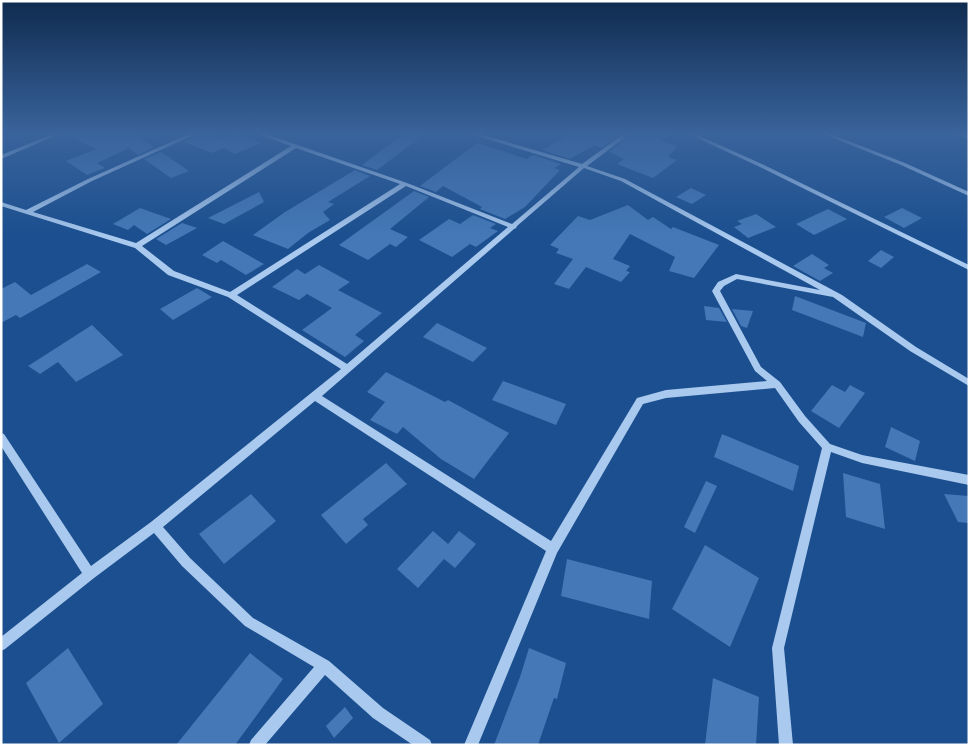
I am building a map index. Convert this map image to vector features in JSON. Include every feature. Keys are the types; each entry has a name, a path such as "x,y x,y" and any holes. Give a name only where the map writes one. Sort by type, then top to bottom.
{"street":[{"path":"27,212 117,168"},
{"path":"137,246 261,168"},
{"path":"356,168 405,184 514,227"},
{"path":"1,645 90,574 155,526 315,396 581,168"},
{"path":"588,168 623,180 839,297 913,349 969,383"},
{"path":"764,168 969,268"},
{"path":"911,168 969,194"},
{"path":"231,295 405,184"},
{"path":"1,204 137,246 171,273 231,295 347,368"},
{"path":"839,297 736,276 717,288 716,291 758,369 777,384 802,419 827,447 862,459 969,480"},
{"path":"471,745 552,549 640,401 666,394 777,384"},
{"path":"315,396 552,549"},
{"path":"1,437 90,574"},
{"path":"786,745 778,648 827,447"},
{"path":"155,526 186,562 248,622 324,666 378,713 425,745"},
{"path":"256,745 324,666"}],"building":[{"path":"76,168 105,168 87,175"},
{"path":"157,168 184,168 189,171 171,178"},
{"path":"444,168 554,168 560,170 525,207 505,219 480,209 482,207 443,186 436,192 420,186"},
{"path":"627,168 667,168 653,178"},
{"path":"355,170 370,176 328,202 334,204 323,212 330,220 308,233 288,249 253,235 285,212"},
{"path":"691,188 706,195 692,204 676,197"},
{"path":"414,191 429,197 390,229 408,237 396,247 390,244 368,260 339,245"},
{"path":"259,192 264,202 224,224 208,218"},
{"path":"628,205 648,220 653,217 671,229 673,227 719,245 694,278 669,271 675,257 630,234 613,259 630,266 626,271 630,272 621,282 586,267 569,289 554,284 573,259 556,253 559,249 550,245 578,216 590,220"},
{"path":"140,208 171,219 147,234 134,225 128,230 113,224"},
{"path":"902,208 922,218 904,228 884,217"},
{"path":"828,209 847,219 814,235 796,224"},
{"path":"756,214 776,227 748,238 734,227 742,224 737,221"},
{"path":"473,215 496,224 490,228 498,231 476,247 470,244 452,257 419,240 449,219 460,224"},
{"path":"182,223 197,228 166,245 156,239"},
{"path":"223,241 264,264 246,275 221,260 217,263 202,255"},
{"path":"881,250 894,257 881,268 868,261"},
{"path":"812,254 829,265 824,268 833,273 820,281 793,266"},
{"path":"87,264 101,272 20,318 16,315 1,323 1,289 15,282 31,295"},
{"path":"319,265 350,282 338,290 382,313 355,335 364,341 345,357 302,330 332,308 307,294 299,300 272,287 297,269 305,274"},
{"path":"197,288 212,297 173,320 160,309"},
{"path":"795,296 866,323 863,337 792,310"},
{"path":"704,306 719,308 727,322 706,320"},
{"path":"732,309 753,311 747,328 741,326"},
{"path":"437,323 487,348 473,362 423,337"},
{"path":"92,325 123,355 76,382 58,362 40,374 28,366"},
{"path":"386,372 445,402 448,400 509,433 474,479 441,459 403,427 397,434 370,420 385,402 367,392"},
{"path":"503,381 566,404 556,425 492,400"},
{"path":"832,385 845,392 850,385 865,393 839,428 811,411"},
{"path":"891,427 920,441 915,461 885,447"},
{"path":"722,434 799,466 793,491 714,457"},
{"path":"386,463 407,484 363,519 368,525 346,544 321,515"},
{"path":"843,473 880,484 885,529 846,517"},
{"path":"706,481 717,486 695,533 684,527"},
{"path":"251,494 276,521 224,564 199,534"},
{"path":"944,494 969,496 969,523 958,522"},
{"path":"433,531 448,544 459,531 476,544 455,568 444,559 418,588 397,569"},
{"path":"705,545 759,578 730,647 672,609"},
{"path":"567,559 652,581 649,619 561,596"},
{"path":"68,648 103,704 59,743 26,683"},
{"path":"529,648 566,663 557,699 554,698 538,745 494,745 520,677"},
{"path":"250,653 283,679 235,745 176,745"},
{"path":"713,678 759,697 756,745 705,745"},
{"path":"345,707 353,718 334,738 326,726"}]}
